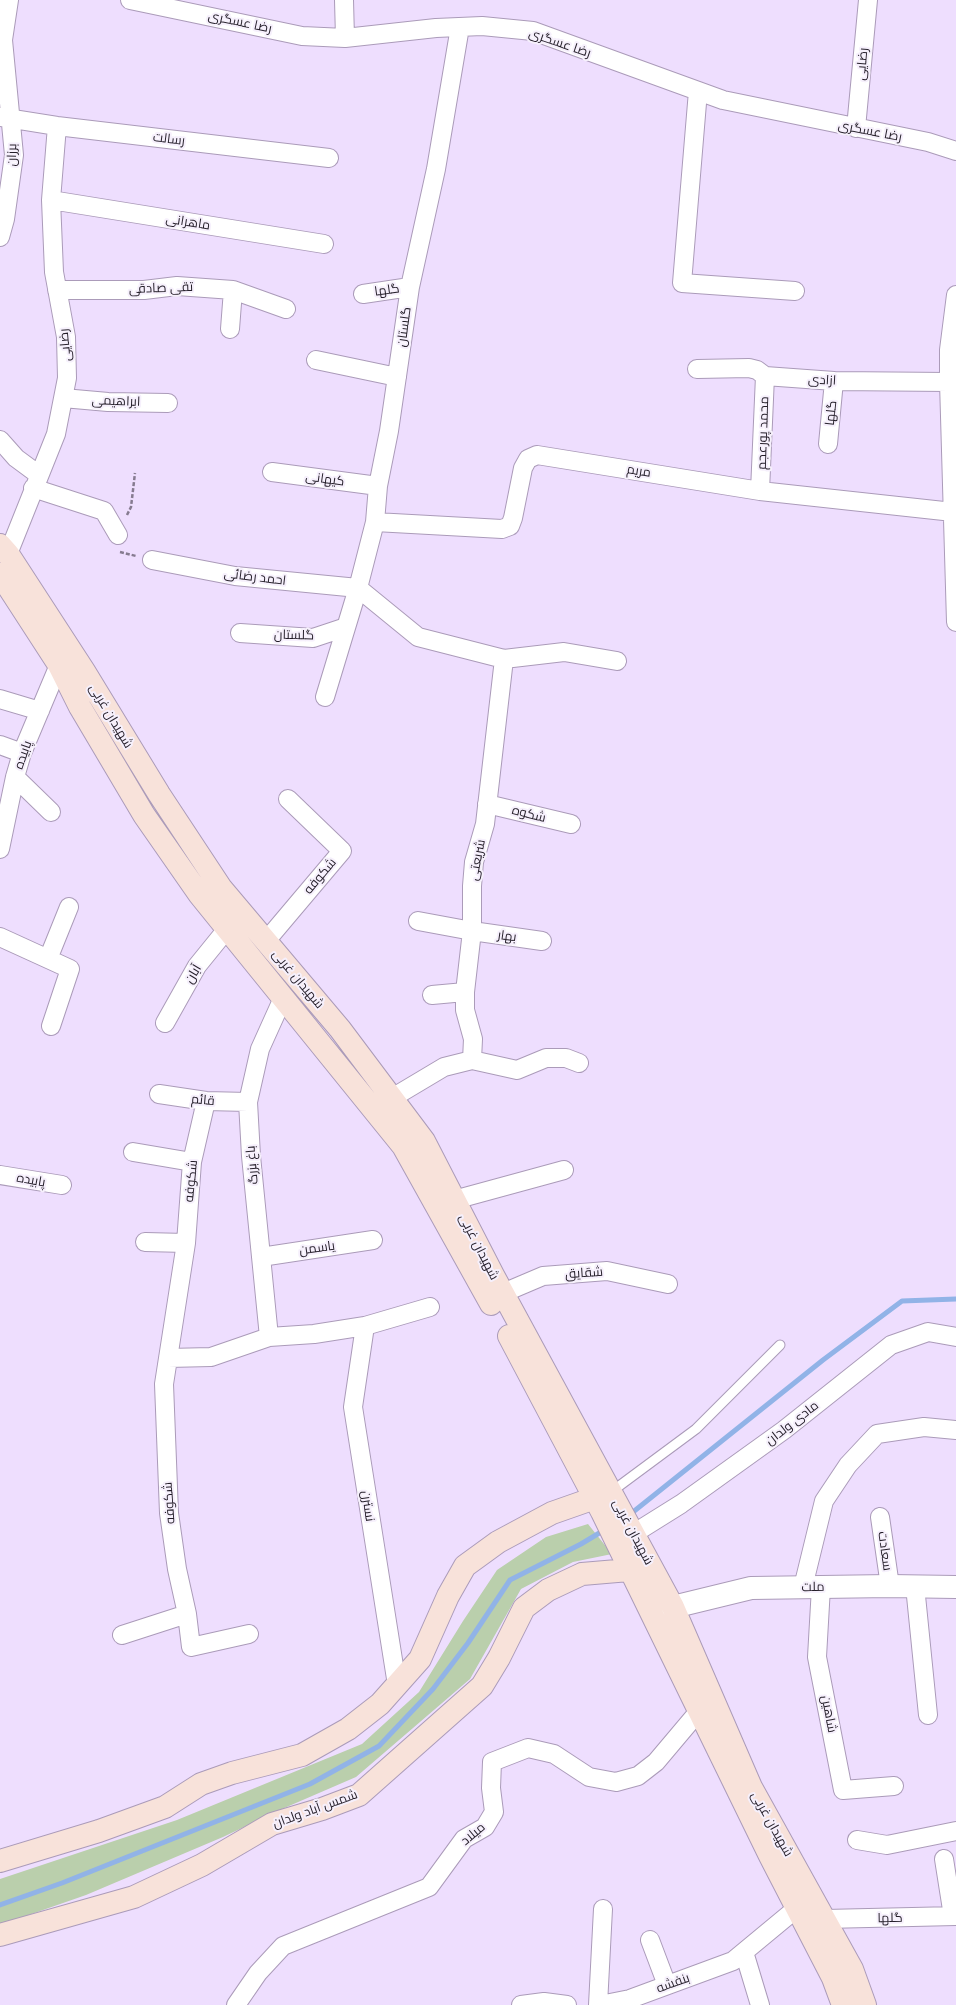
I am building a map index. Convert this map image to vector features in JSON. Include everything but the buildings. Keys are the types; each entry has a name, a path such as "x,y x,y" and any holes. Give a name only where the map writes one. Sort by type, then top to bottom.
{"main road":[{"name":"شهیدان غربی","path":"3,558 80,707 144,815 199,894 403,1146 501,1322 603,1496 633,1534 673,1607 752,1787 852,1969 865,2005"},
{"name":"شهیدان غربی","path":"3,558 84,671 159,794 221,888 340,1029 424,1141 503,1293 603,1496 629,1570 698,1711 833,1978 842,2005"},
{"path":"0,1861 99,1831 159,1810 201,1784 220,1777 302,1755 348,1729 380,1704 420,1659 448,1596 465,1566 498,1542 552,1513 603,1496"},
{"name":"شمس آباد ولدان","path":"0,1935 134,1897 202,1865 272,1824 322,1809 360,1795 482,1686 524,1608 548,1590 582,1574 629,1570"}],"street":[{"name":"برزان","path":"0,238 5,219 14,155 5,117 3,40 9,0"},
{"name":"رضا عسگری","path":"130,0 302,36 345,38 436,28 482,26 533,31 723,100 928,142 956,151"},
{"path":"344,0 345,38"},
{"name":"رضایی","path":"856,128 868,0"},
{"name":"گلستان","path":"325,697 358,588 375,522 378,486 389,431 410,287 436,170 460,27"},
{"path":"698,91 682,282 795,291"},
{"name":"رسالت","path":"5,117 57,126 329,158"},
{"name":"رضایی","path":"3,558 56,434 67,378 66,337 54,272 51,200 57,126"},
{"name":"ماهرانی","path":"51,200 324,244"},
{"name":"تقی صادقی","path":"57,290 144,290 177,286 234,290 286,308"},
{"name":"گلها","path":"363,294 410,287"},
{"path":"230,329 234,290"},
{"path":"956,295 949,350 956,622"},
{"path":"316,360 397,377"},
{"name":"ازادی","path":"697,368 749,368 757,370 765,376 834,381 949,382"},
{"name":"محمد پورعجم","path":"760,490 765,376"},
{"name":"گلها","path":"828,444 834,381"},
{"name":"ابراهیمی","path":"63,398 108,402 168,403"},
{"path":"0,440 36,482 104,511 118,535"},
{"name":"مریم","path":"375,522 502,529 510,526 523,468 528,459 537,456 760,490 953,512"},
{"name":"کیهانی","path":"272,472 378,486"},
{"name":"احمد رضائی","path":"152,560 235,576 358,588"},
{"path":"358,588 418,637 504,659 564,652 617,661"},
{"name":"گلستان","path":"240,633 313,638 346,627"},
{"name":"شریعتی","path":"472,1060 473,1039 466,1010 465,992 472,931 472,886 474,868 485,824 504,659"},
{"name":"پابیده","path":"0,849 15,777 22,753 59,665"},
{"path":"0,699 40,711"},
{"path":"0,745 22,753"},
{"path":"15,777 51,812"},
{"name":"شکوفه","path":"266,941 342,851 288,799"},
{"name":"شکوه","path":"487,804 570,824"},
{"path":"48,959 69,907"},
{"name":"بهار","path":"418,921 472,931 542,941"},
{"name":"آبان","path":"166,1023 197,966 228,929"},
{"path":"0,937 70,969 51,1026"},
{"path":"432,995 465,992"},
{"name":"باغ بزرگ","path":"269,1337 251,1156 248,1102 260,1050 283,998"},
{"path":"392,1098 444,1067 472,1060 517,1070 546,1058 566,1058 580,1063"},
{"name":"قائم","path":"159,1094 206,1101 248,1102"},
{"name":"شکوفه","path":"206,1101 192,1162 186,1243 164,1384 169,1513 177,1569 187,1614 191,1647 249,1634"},
{"path":"133,1152 192,1162"},
{"path":"454,1200 564,1170"},
{"name":"پابیده","path":"0,1175 62,1185"},
{"name":"یاسمن","path":"261,1257 373,1240"},
{"path":"145,1242 186,1243"},
{"name":"شقایق","path":"503,1293 543,1276 607,1271 668,1284"},
{"path":"168,1358 211,1357 269,1337 314,1334 365,1326 430,1307"},
{"name":"نسترن","path":"365,1326 353,1407 397,1685"},
{"name":"مادی ولدان","path":"633,1534 681,1504 784,1430 891,1345 928,1332 956,1337"},
{"path":"812,1587 824,1501 848,1465 877,1434 924,1427 956,1430"},
{"name":"سعادت","path":"880,1517 890,1586"},
{"name":"ملت","path":"652,1616 673,1607 751,1588 890,1586 956,1587"},
{"path":"915,1586 928,1715"},
{"name":"شاهین","path":"812,1587 817,1657 843,1790 894,1786"},
{"path":"122,1636 187,1614"},
{"name":"میلاد","path":"236,2005 258,1973 283,1946 429,1887 464,1839 485,1828 494,1812 491,1788 492,1762 528,1748 554,1754 589,1777 616,1782 638,1776 656,1762 698,1711"},
{"path":"857,1840 887,1845 956,1831"},
{"path":"944,1859 954,1916"},
{"name":"بنفشه","path":"599,2005 630,1999 733,1961 797,1908"},
{"path":"599,2005 603,1909"},
{"name":"گلها","path":"825,1919 954,1916"},
{"path":"650,1940 667,1985"},
{"path":"744,1952 760,2005"},
{"path":"630,1999 647,2005"},
{"path":"520,2005 544,2002 567,2005"}],"lane":[{"path":"603,1496 696,1429 780,1345"}],"green space":[{"path":"588,1524 612,1554 573,1562 521,1589 470,1679 356,1777 282,1809 223,1837 86,1895 0,1925 0,1879 177,1820 362,1744 419,1692 497,1570 546,1537"}],"waterway":[{"path":"633,1512 823,1360 902,1301 956,1299"},
{"path":"0,1905 62,1883 310,1784 379,1746 433,1689 468,1643 510,1580 581,1544 601,1532"}]}
